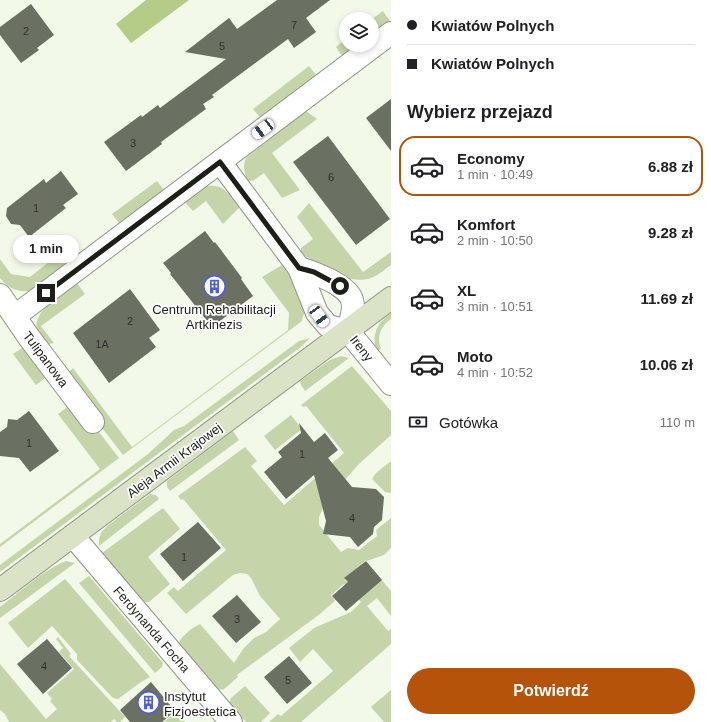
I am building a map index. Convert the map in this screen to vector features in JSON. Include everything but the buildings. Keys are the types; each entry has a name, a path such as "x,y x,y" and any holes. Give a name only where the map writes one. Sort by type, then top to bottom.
{"street":[{"path":"15,316 391,33"},
{"path":"220,162 299,268 317,313 325,324 348,331 352,315 352,299 335,283 314,272 299,268"},
{"name":"Tulipanowa","path":"0,295 28,336 93,422"},
{"name":"Aleja Armii Krajowej","path":"0,590 391,298"},
{"name":"Ireny","path":"348,331 391,384"},
{"name":"Ferdynanda Focha","path":"73,536 231,722"}],"green space":[{"path":"146,0 189,0 131,43 116,24"},
{"path":"383,11 390,21 379,29 379,14"},
{"path":"339,45 339,52 336,47"},
{"path":"339,52 347,52 342,56"},
{"path":"309,66 316,75 260,117 253,109"},
{"path":"306,111 317,119 272,153 300,190 282,198 264,173 253,181 247,180 244,163 247,157"},
{"path":"157,181 164,190 119,223 112,214"},
{"path":"207,186 218,187 226,191 239,208 223,224 206,201 193,211 185,202"},
{"path":"309,203 363,272 391,252 391,265 373,277 364,280 351,279 347,283 301,253 301,248 313,239 297,217"},
{"path":"64,250 71,259 29,291 13,289 0,278 0,259 11,274 30,277"},
{"path":"282,265 292,279 307,311 303,316 302,321 123,455 96,420 68,373 73,368 132,447 288,330 289,313 262,277"},
{"path":"77,283 85,294 41,326 54,343 46,345 37,329 39,316 50,303"},
{"path":"391,313 391,319 380,332 379,340 381,349 376,352 376,330 382,321"},
{"path":"310,338 302,346 0,572 0,565 148,454 174,430 184,426 299,341"},
{"path":"25,346 48,376 36,385 13,354"},
{"path":"341,356 349,358 305,391 300,381 330,360"},
{"path":"352,366 391,411 391,435 359,464 342,483 324,506 319,517 319,525 341,552 348,548 359,550 377,536 376,530 391,518 391,548 384,555 367,561 366,560 344,579 360,597 381,579 391,591 391,616 377,598 367,606 388,631 391,629 391,644 301,722 269,722 278,714 281,716 333,671 313,649 300,662 289,648 314,628 351,612 361,602 344,584 331,595 335,601 320,614 237,675 238,677 223,690 218,689 179,643 180,640 191,629 200,624 234,663 243,649 254,638 266,632 280,619 260,596 251,578 247,574 240,573 233,575 186,614 167,593 174,587 178,591 226,550 183,499 181,500 178,496 245,447 257,461 251,466 284,505 344,453 306,406 303,407 301,405"},
{"path":"70,405 92,423 119,458 0,547 0,544 100,469 58,414"},
{"path":"291,415 302,429 275,450 264,436"},
{"path":"233,431 239,440 170,491 167,487 167,481"},
{"path":"391,461 391,493 385,492 372,479 376,473"},
{"path":"150,494 156,495 159,499 99,546 100,535 103,530"},
{"path":"163,508 180,529 148,557 170,584 149,602 144,602 102,553"},
{"path":"66,561 75,563 0,618 0,607 41,575 58,564"},
{"path":"89,576 163,663 162,667 155,673 79,583"},
{"path":"65,579 150,677 118,699 113,698 77,660 77,654 52,626 28,648 8,623"},
{"path":"58,637 71,654 69,656 125,717 120,722 117,722 114,719 111,722 9,722 5,714 0,710 0,664 46,719 57,709 50,701 52,699 47,693 74,669 59,652 63,648 56,639"},
{"path":"245,686 270,713 261,722 246,722 229,703 231,698"},
{"path":"391,690 391,722 384,722 371,707"},
{"path":"176,712 185,722 164,722"}],"place":[{"name":"Centrum Rehabilitacji Artkinezis","path":"214,287"},
{"name":"Instytut Fizjoestetica","path":"148,703"}],"route":[{"path":"46,293 220,162 299,268 314,272 340,286"}]}
